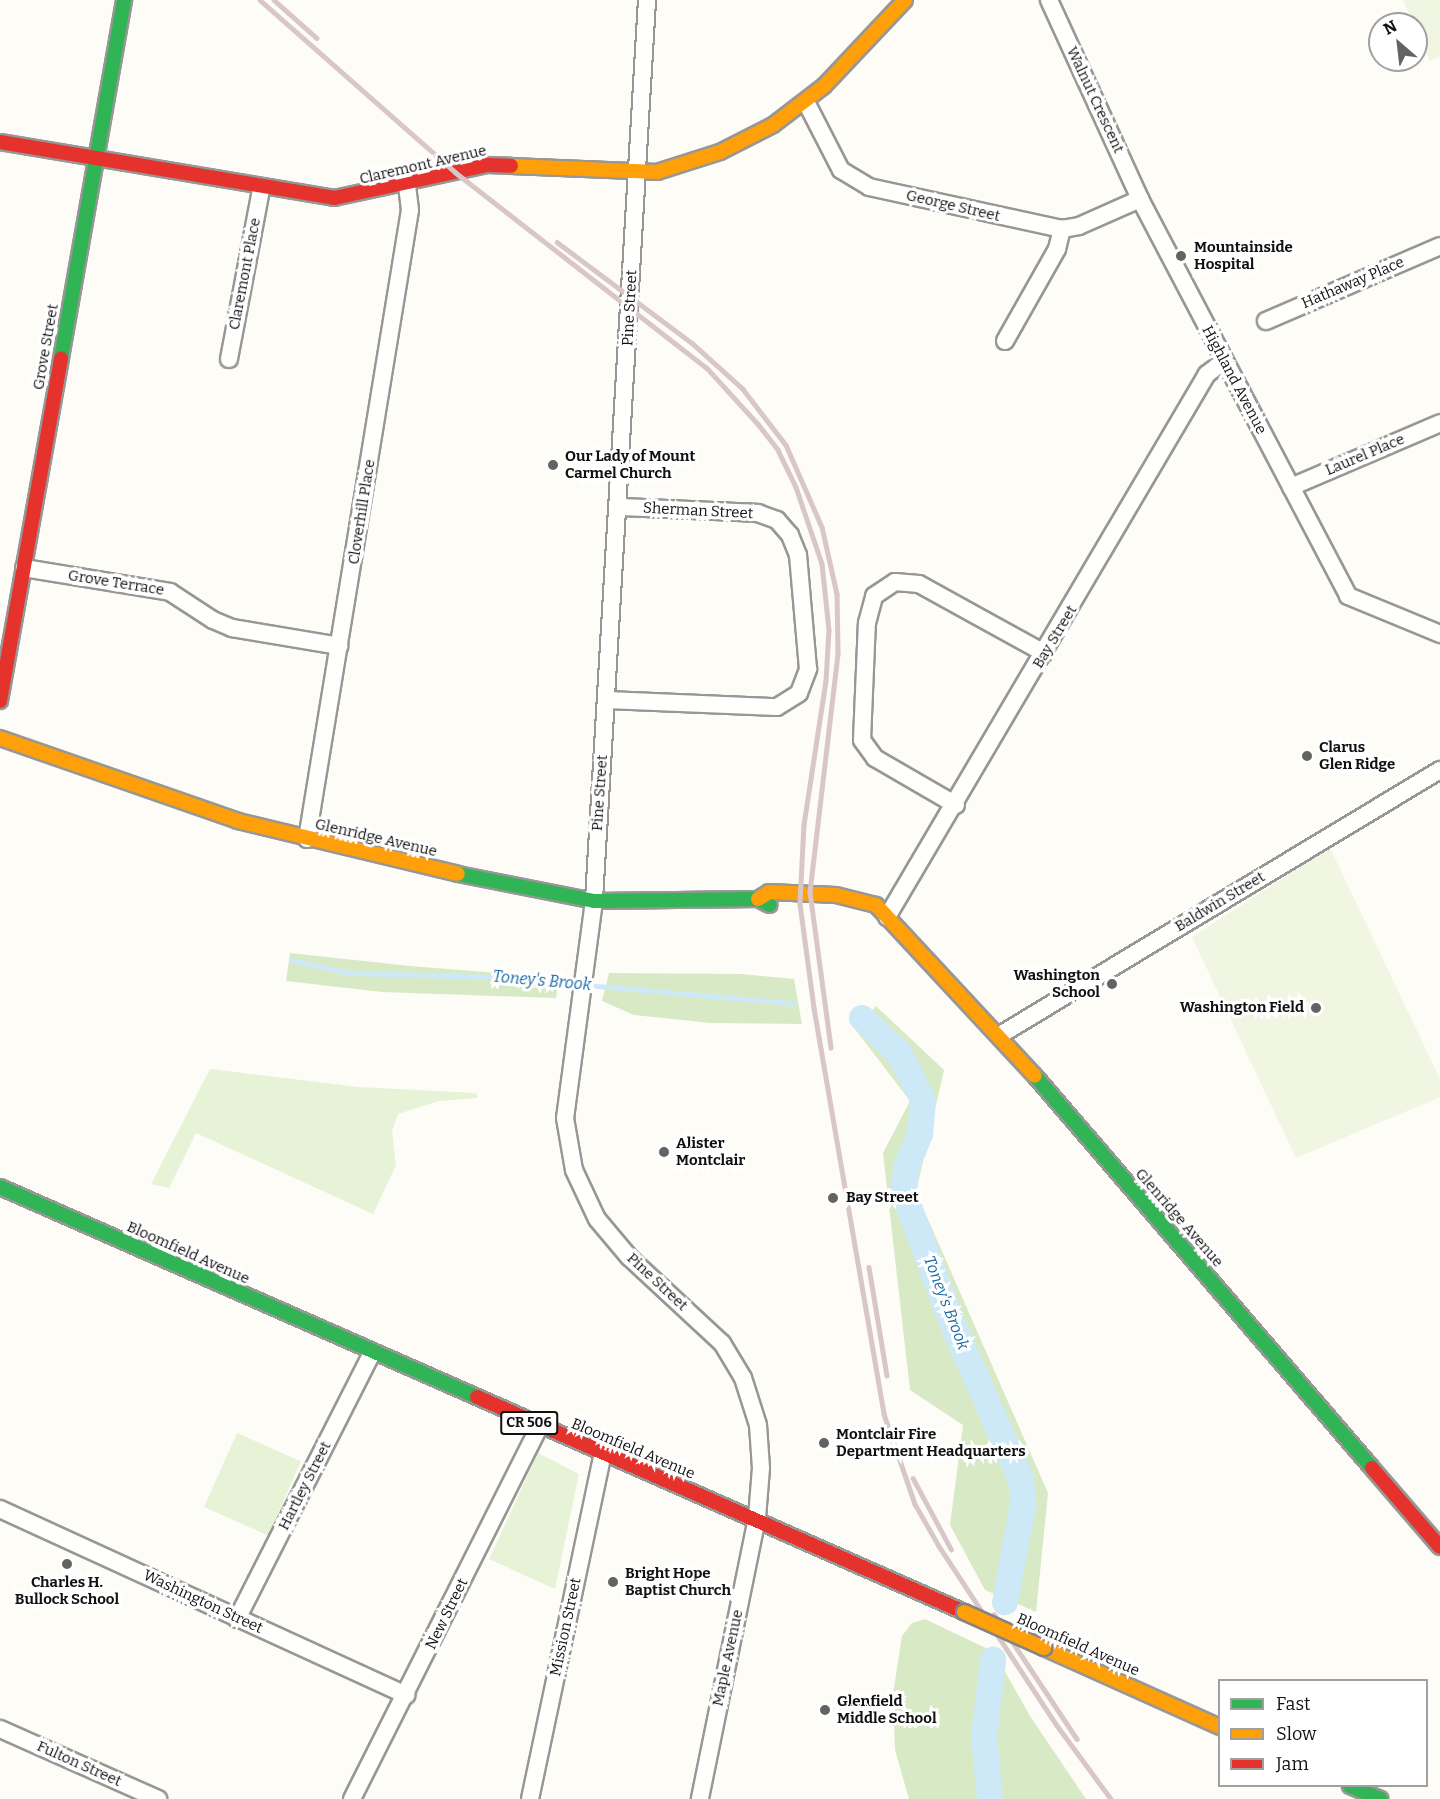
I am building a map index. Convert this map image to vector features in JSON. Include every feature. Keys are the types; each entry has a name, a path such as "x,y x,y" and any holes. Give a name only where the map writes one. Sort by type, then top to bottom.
{"street":[{"name":"Grove Street","path":"0,701 124,0"},
{"name":"Pine Street","path":"647,0 594,901 565,1118 574,1170 587,1201 612,1239 714,1335 738,1368 751,1400 759,1438 757,1518"},
{"name":"Claremont Avenue","path":"0,142 261,189 347,199 487,165 636,172 670,170 711,156 757,135 806,102 863,49 905,0"},
{"name":"Walnut Crescent","path":"1049,0 1140,199"},
{"name":"George Street","path":"806,102 841,170 858,183 1062,229 1079,226 1140,199"},
{"name":"Cloverhill Place","path":"307,839 410,210 407,184"},
{"name":"Claremont Place","path":"229,359 261,189"},
{"name":"Highland Avenue","path":"1140,199 1348,596 1440,634"},
{"path":"1005,341 1057,249 1062,229"},
{"name":"Hathaway Place","path":"1266,321 1440,246"},
{"name":"Bay Street","path":"887,917 1082,593 1110,536 1207,374 1224,361"},
{"name":"Laurel Place","path":"1291,487 1440,423"},
{"name":"Sherman Street","path":"607,700 777,706 800,693 808,669 808,629 802,575 790,535 777,520 758,513 618,507"},
{"name":"Grove Terrace","path":"24,568 170,592 213,620 232,628 340,646"},
{"path":"956,805 875,758 862,740 860,725 869,607 883,588 907,582 927,587 1044,653"},
{"name":"Glenridge Avenue","path":"0,738 197,809 307,839 594,901 758,899 770,905 811,905 887,917 1000,1035 1440,1546"},
{"name":"Baldwin Street","path":"1000,1035 1440,770"},
{"name":"Bloomfield Avenue","path":"0,1187 602,1455 757,1518 1218,1726"},
{"name":"Hartley Street","path":"237,1619 372,1353"},
{"name":"New Street","path":"352,1799 539,1427"},
{"name":"Mission Street","path":"530,1799 602,1455"},
{"name":"Washington Street","path":"0,1509 406,1695"},
{"name":"Maple Avenue","path":"700,1799 757,1518"},
{"name":"Fulton Street","path":"0,1729 149,1797"},
{"path":"1354,1787 1380,1799"}],"green space":[{"path":"1403,0 1440,0 1440,56 1430,61 1428,56 1428,12 1408,12"},
{"name":"Washington Field","path":"1330,848 1440,1079 1440,1097 1296,1158 1192,937"},
{"path":"290,953 410,966 559,978 556,998 382,992 286,981"},
{"path":"609,973 741,974 794,979 802,1024 711,1023 634,1015 602,1001"},
{"path":"876,1006 944,1070 916,1192 1048,1493 1036,1612 985,1590 950,1525 963,1425 910,1390 883,1153 910,1101 855,1029"},
{"path":"210,1069 358,1087 476,1093 478,1098 439,1101 398,1114 392,1131 396,1165 373,1214 196,1133 169,1188 151,1184"},
{"path":"237,1433 301,1461 268,1535 204,1507"},
{"path":"538,1453 579,1474 555,1589 489,1559"},
{"path":"925,1619 994,1652 1030,1716 1086,1799 909,1799 895,1750 893,1694 902,1636 912,1623"}],"waterway":[{"name":"Toney's Brook","path":"291,960 350,973 494,977 794,1003"},
{"name":"Toney's Brook","path":"862,1018 899,1053 923,1100 920,1134 906,1169 904,1193 950,1318 1021,1480 1023,1505 1005,1602"},
{"name":"Toney's Brook","path":"990,1799 984,1736 993,1660"}],"railway":[{"path":"260,0 455,172 707,368 758,424 778,450 796,487 822,564 829,630 826,681 804,824 800,904 814,1008 884,1414 915,1504 939,1546 1056,1724 1111,1799"},
{"path":"274,0 317,38"},
{"path":"557,242 692,343 743,389 786,445 822,527 837,594 838,654 810,892 831,1048"},
{"path":"869,1267 887,1376"},
{"path":"913,1478 951,1549"},
{"path":"994,1614 1077,1739"}],"traffic: fast":[{"path":"61,358 124,0"},
{"path":"458,874 594,901 758,899 770,905"},
{"path":"1035,1076 1372,1468"},
{"path":"0,1187 477,1397"},
{"path":"1352,1787 1380,1799"}],"traffic: slow":[{"path":"511,166 657,172 720,152 773,125 824,86 905,0"},
{"path":"0,738 238,821 458,874"},
{"path":"758,899 769,892 836,895 876,905 1035,1076"},
{"path":"964,1612 1044,1648"},
{"path":"1044,1648 1218,1726"}],"traffic: jam":[{"path":"0,142 334,198 487,165 511,166"},
{"path":"0,701 61,358"},
{"path":"477,1397 964,1612"},
{"path":"1372,1468 1440,1547"}],"place":[{"name":"Mountainside Hospital","path":"1181,256"},
{"name":"Our Lady of Mount Carmel Church","path":"553,465"},
{"name":"Clarus Glen Ridge","path":"1307,756"},
{"name":"Washington School","path":"1112,984"},
{"name":"Washington Field","path":"1316,1008"},
{"name":"Alister Montclair","path":"664,1152"},
{"name":"Bay Street","path":"833,1198"},
{"name":"Montclair Fire Department Headquarters","path":"824,1443"},
{"name":"Charles H. Bullock School","path":"67,1564"},
{"name":"Bright Hope Baptist Church","path":"613,1582"},
{"name":"Glenfield Middle School","path":"825,1710"}]}
